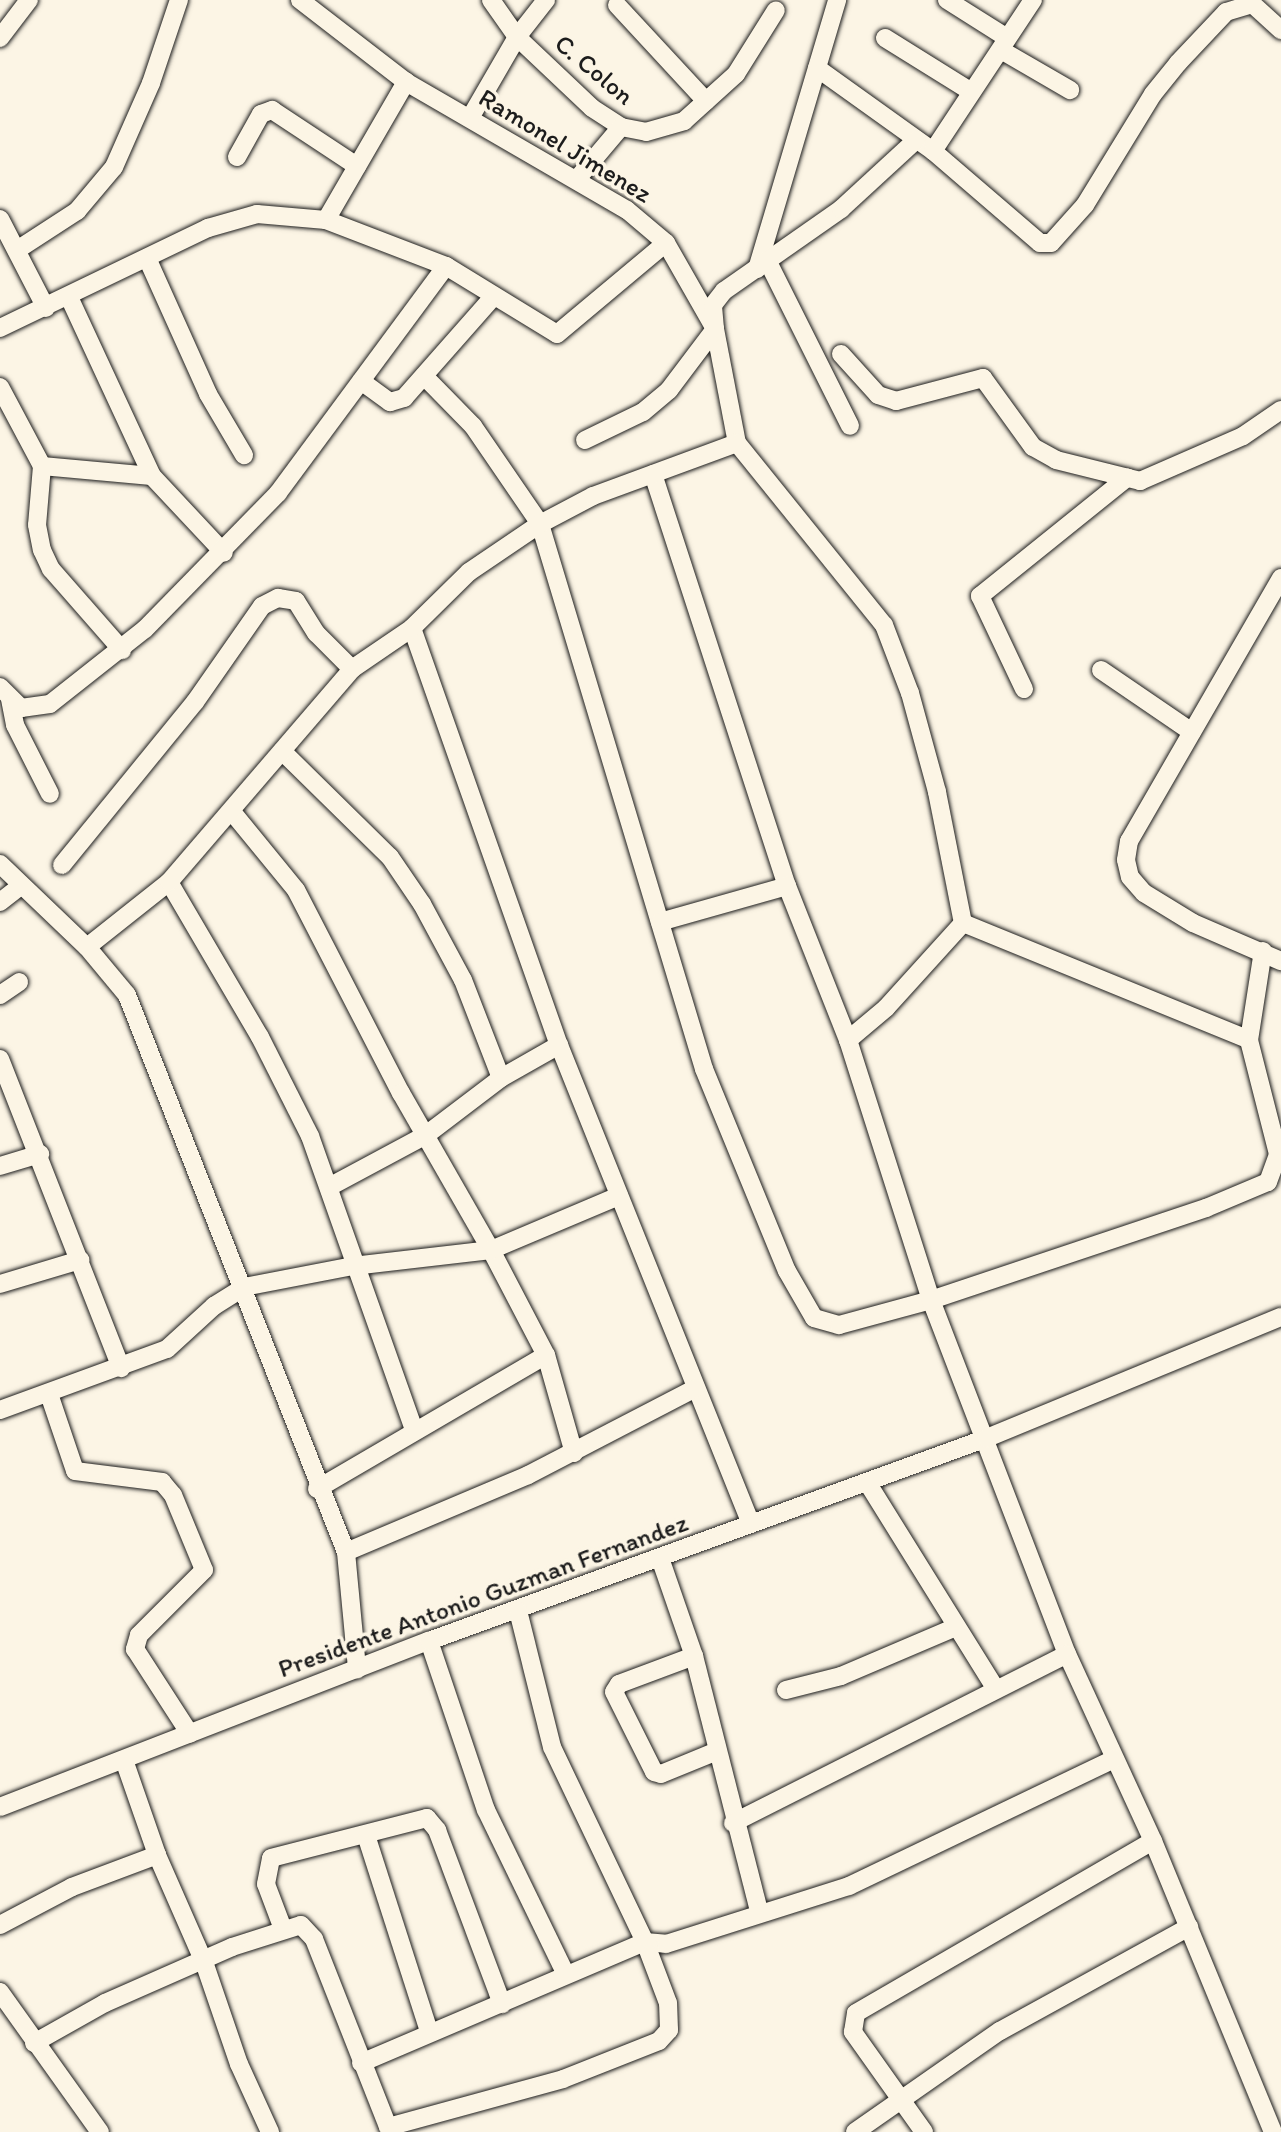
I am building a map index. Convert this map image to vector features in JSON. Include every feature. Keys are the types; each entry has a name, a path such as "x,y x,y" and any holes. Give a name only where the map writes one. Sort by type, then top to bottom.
{"street":[{"path":"0,38 29,0"},
{"path":"17,250 77,211 114,167 151,83 179,0"},
{"name":"Ramonel Jimenez","path":"300,0 406,82 577,179 627,210 666,243 715,329 737,443"},
{"name":"C. Colon","path":"491,0 517,37 592,108 621,127 646,132 671,128 743,67 776,10"},
{"path":"470,118 517,37 546,0"},
{"path":"837,0 762,265 850,426"},
{"path":"947,0 1070,90"},
{"path":"933,151 1033,0"},
{"path":"817,68 933,151 1040,243 1051,243 1085,205 1153,94 1226,12 1250,2 1281,30"},
{"path":"617,5 706,101"},
{"path":"885,38 970,91"},
{"path":"326,220 406,82"},
{"path":"237,157 261,114 272,110 357,166"},
{"path":"577,179 621,127"},
{"path":"585,440 643,412 669,390 715,329 713,305 762,265 841,209 916,140"},
{"path":"0,328 208,228 257,214 326,220 446,266 557,334 666,243"},
{"path":"0,219 46,308"},
{"path":"147,258 208,394 244,455"},
{"path":"5,693 21,708 50,704 122,650 224,553 278,493 446,266"},
{"path":"361,381 395,402 424,376 494,296"},
{"path":"69,297 152,476 224,553"},
{"path":"841,354 878,395 896,401 983,378 1033,447 1056,460 1140,481 1243,436 1281,410"},
{"path":"424,376 473,426 540,524 714,1097 787,1271 814,1318 839,1325 931,1300 1206,1208 1268,1182 1278,1154 1249,1040 1263,951"},
{"path":"0,387 42,466 37,525 42,550 51,569 122,650"},
{"path":"87,947 169,882 233,813 352,669 412,628 469,572 540,524 653,474 737,443 884,625 910,693 937,792 963,923"},
{"path":"42,466 152,476"},
{"path":"653,474 787,886 848,1040 931,1300 987,1438 1067,1654 1153,1841 1273,2132"},
{"path":"1024,689 980,596 1127,478"},
{"path":"1281,578 1129,841 1130,877 1144,893 1193,923 1281,961"},
{"path":"62,865 195,702 262,606 278,598 296,601 316,633 352,669"},
{"path":"412,628 559,1045 751,1524"},
{"path":"1101,670 1192,732"},
{"path":"5,693 15,725 50,794"},
{"path":"282,751 390,857 422,904 463,980 501,1078"},
{"path":"233,813 296,890 491,1250 546,1355 574,1453"},
{"path":"0,864 19,887 87,947 127,995 244,1287 317,1489 346,1552 357,1669"},
{"path":"169,882 260,1037 310,1136 353,1266 414,1429"},
{"path":"660,922 787,886"},
{"path":"0,902 19,887"},
{"path":"963,923 1249,1040"},
{"path":"848,1040 886,1008 963,923"},
{"path":"0,995 19,982"},
{"path":"329,1187 426,1135 501,1078 559,1045"},
{"path":"0,1059 40,1154 121,1368"},
{"path":"0,1166 40,1154"},
{"path":"0,1410 167,1349 214,1306 244,1287 353,1266 491,1250 619,1196"},
{"path":"0,1284 80,1260"},
{"name":"Presidente Antonio Guzman Fernandez","path":"0,1807 429,1641 987,1438 1281,1317"},
{"path":"317,1489 414,1429 546,1355"},
{"path":"346,1552 574,1453 696,1388"},
{"path":"49,1394 75,1471 162,1482 194,1545 204,1570 139,1635 135,1649 190,1734"},
{"path":"867,1482 996,1689"},
{"path":"660,1558 694,1656 733,1823 759,1911"},
{"path":"34,2043 105,2003 283,1929 301,1925 309,1930 382,2123 393,2128 563,2079 659,2041 671,2018 645,1942 552,1747 518,1611"},
{"path":"786,1690 841,1676 956,1627"},
{"path":"429,1641 486,1810 565,1973"},
{"path":"733,1823 1067,1654"},
{"path":"694,1656 619,1684 614,1692 654,1772 661,1774 717,1751"},
{"path":"361,2063 429,2031 502,2004 565,1973 645,1942 666,1944 759,1911 787,1908 849,1886 1114,1759"},
{"path":"124,1760 157,1855 204,1962 239,2064 270,2132"},
{"path":"283,1929 266,1884 271,1858 427,1818 437,1830 502,2004"},
{"path":"366,1835 429,2031"},
{"path":"924,2132 853,2032 856,2013 1153,1841"},
{"path":"0,1925 72,1887 157,1855"},
{"path":"855,2132 1000,2031 1189,1927"},
{"path":"0,1992 100,2132"}]}
